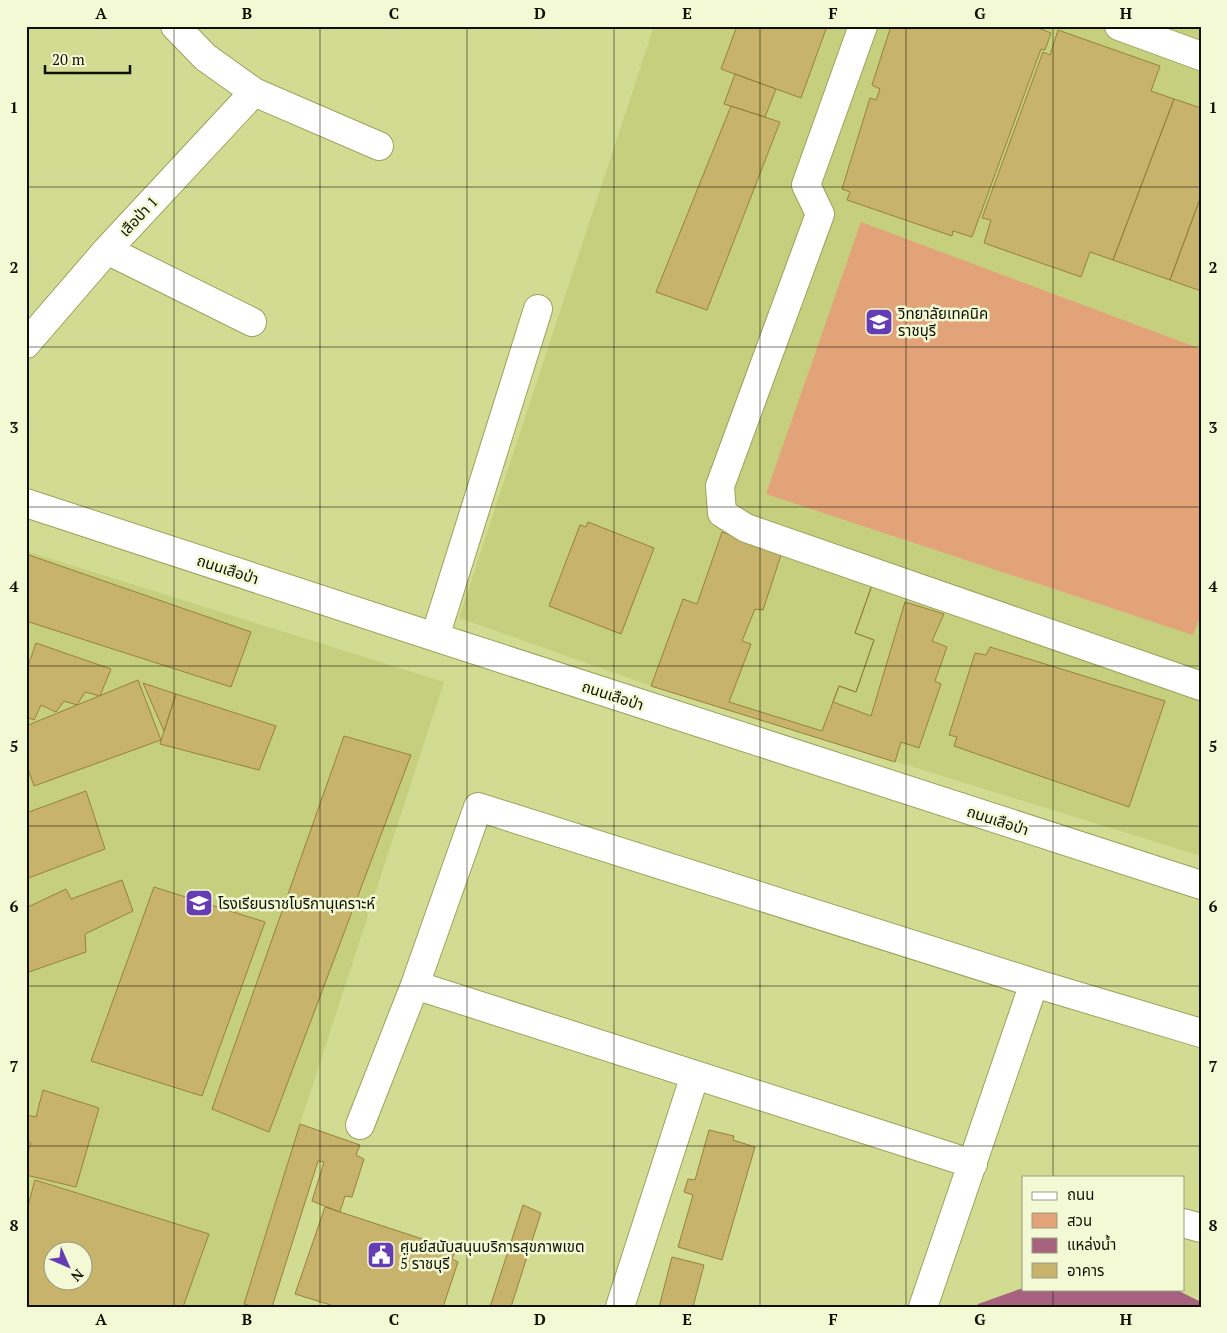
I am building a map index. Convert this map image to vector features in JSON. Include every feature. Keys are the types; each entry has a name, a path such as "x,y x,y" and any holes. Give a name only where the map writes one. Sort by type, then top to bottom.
{"street":[{"path":"175,26 205,57 254,92 379,146"},
{"path":"863,26 806,186 820,214 720,486 722,513 746,528 1201,686"},
{"path":"1119,26 1201,56"},
{"name":"เสือป่า 1","path":"26,344 107,250 254,92"},
{"path":"107,250 252,322"},
{"path":"435,637 538,309"},
{"name":"ถนนเสือป่า","path":"26,503 1201,885"},
{"path":"360,1125 415,985 478,806 1034,983 1201,1033"},
{"path":"923,1307 1034,983"},
{"path":"415,985 973,1164"},
{"path":"620,1307 695,1075"},
{"path":"1184,1222 1201,1228"}],"shaded area":[{"name":"วิทยาลัยเทคนิค ราชบุรี","path":"654,26 1201,26 1201,856 651,686 459,618"},
{"name":"โรงเรียนราชโบริกานุเคราะห์","path":"26,551 444,682 300,1124 243,1307 26,1307"}],"green space":[{"path":"861,222 1201,349 1201,614 1193,635 766,494"}],"water":[{"path":"1022,1288 1022,1290 1177,1290 1201,1302 1201,1307 977,1307 978,1304"}],"building":[{"path":"737,26 827,26 801,98 721,69"},
{"path":"891,26 1033,26 1051,33 1045,50 1041,49 972,237 953,231 952,236 847,200 850,192 842,189 870,98 876,100 880,89 872,85"},
{"path":"1058,30 1160,66 1151,91 1174,99 1113,260 1090,252 1081,277 984,243 991,220 982,218 1043,52 1050,55"},
{"path":"735,74 776,89 765,117 724,104"},
{"path":"1174,99 1201,108 1201,196 1170,280 1113,260"},
{"path":"731,106 780,122 707,310 656,292"},
{"path":"1201,196 1201,291 1170,280"},
{"path":"588,522 654,548 621,634 549,606 580,525 586,527"},
{"path":"722,532 776,549 872,585 855,633 874,640 856,692 839,686 833,702 871,716 905,602 944,614 932,641 947,647 935,681 941,684 919,748 901,742 895,762 651,686 683,599 697,604"},
{"path":"782,552 872,585 855,633 874,640 856,692 839,686 822,731 729,702 751,644 742,641 755,609 763,610"},
{"path":"26,554 251,632 231,687 26,621"},
{"path":"36,643 111,669 100,696 85,692 77,705 64,701 56,712 41,705 34,720 26,717 26,672"},
{"path":"990,647 1165,701 1129,807 954,746 957,737 949,735 975,653 986,655"},
{"path":"138,680 161,740 34,786 26,763 26,726"},
{"path":"143,683 176,694 164,731"},
{"path":"176,694 276,726 259,770 160,744"},
{"path":"344,736 411,755 269,1132 212,1109"},
{"path":"86,791 105,849 26,879 26,813"},
{"path":"122,880 133,911 85,934 86,952 26,973 26,908 66,889 71,899"},
{"path":"154,887 265,922 202,1096 91,1061"},
{"path":"43,1090 99,1108 76,1187 26,1175 26,1157 31,1143 26,1141 26,1115 36,1117"},
{"path":"300,1124 360,1145 356,1155 364,1159 352,1197 345,1196 340,1212 312,1201 324,1162 318,1161 272,1307 255,1307 244,1304"},
{"path":"709,1130 734,1136 733,1140 755,1147 722,1260 678,1247 693,1195 684,1192 688,1179 695,1180"},
{"path":"35,1180 209,1234 183,1307 26,1307 26,1213"},
{"path":"523,1205 541,1213 511,1307 490,1307"},
{"name":"ศูนย์สนับสนุนบริการสุขภาพเขต 5 ราชบุรี","path":"325,1207 456,1250 452,1259 458,1262 443,1307 337,1307 295,1294"},
{"path":"672,1257 704,1265 693,1307 659,1307"}],"place":[{"name":"วิทยาลัยเทคนิค ราชบุรี","path":"879,322"},
{"name":"โรงเรียนราชโบริกานุเคราะห์","path":"199,903"},
{"name":"ศูนย์สนับสนุนบริการสุขภาพเขต 5 ราชบุรี","path":"381,1255"}]}
